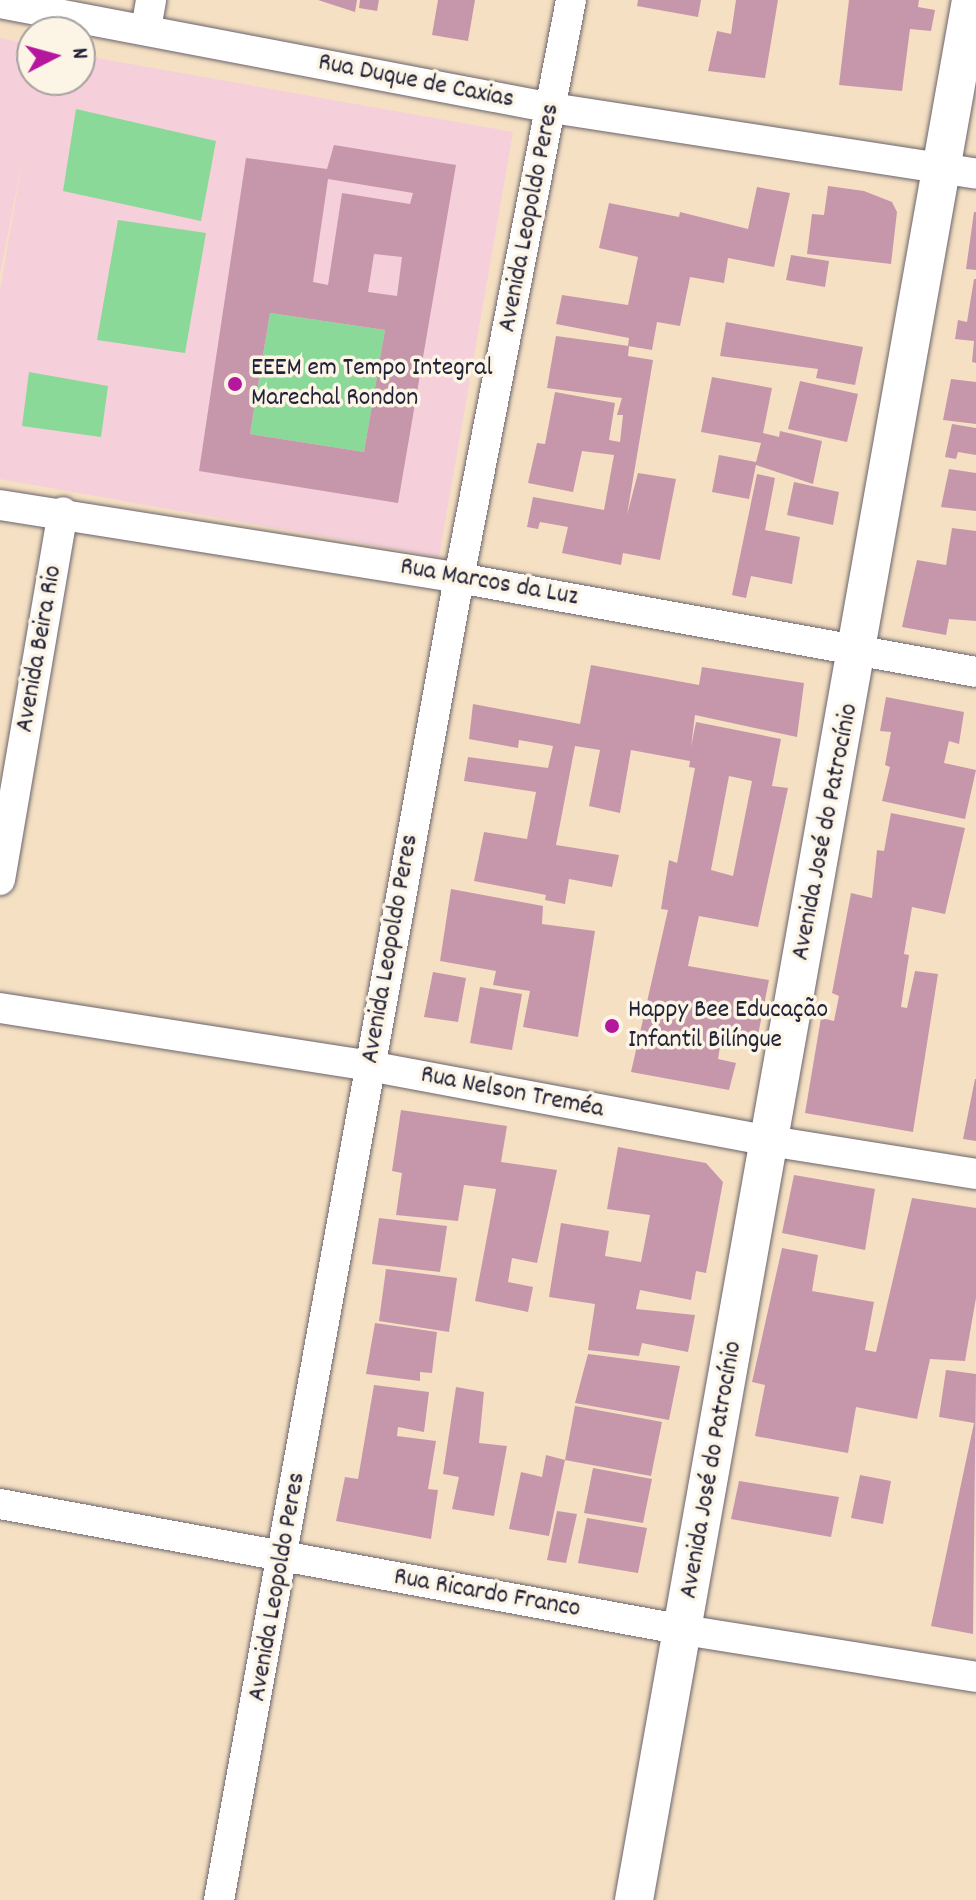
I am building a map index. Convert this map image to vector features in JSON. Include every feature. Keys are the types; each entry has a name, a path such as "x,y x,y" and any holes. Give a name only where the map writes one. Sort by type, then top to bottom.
{"street":[{"name":"Avenida Leopoldo Peres","path":"219,1900 284,1558 369,1066 459,578 571,0"},
{"name":"Avenida José do Patrocínio","path":"634,1900 860,650 959,172 971,0"},
{"name":"Rua Duque de Caxias","path":"0,3 149,14 552,108 959,172"},
{"name":"Rua Marcos da Luz","path":"0,505 63,512 459,578 976,672"},
{"name":"Avenida Beira Rio","path":"0,880 63,512"},
{"name":"Rua Nelson Treméa","path":"0,1008 369,1066 770,1141 976,1174"},
{"name":"Rua Ricardo Franco","path":"0,1504 684,1630 976,1677"}],"shaded area":[{"name":"EEEM em Tempo Integral Marechal Rondon","path":"0,38 16,42 16,96 96,96 96,58 513,132 439,557 0,479 0,290 25,146 0,274"}],"green space":[{"path":"76,109 216,141 201,221 63,191"},
{"path":"118,220 206,233 185,353 97,340"},
{"path":"270,313 385,330 364,452 250,434"},
{"path":"29,372 108,386 101,437 22,426"}],"building":[{"path":"318,0 357,0 355,12"},
{"path":"360,0 379,0 377,11 359,8"},
{"path":"438,0 475,0 468,41 432,35"},
{"path":"638,0 701,0 698,17 637,6"},
{"path":"736,0 778,0 765,78 708,71 717,31 731,34"},
{"path":"849,0 919,0 918,7 935,10 931,31 910,29 902,91 839,85"},
{"path":"334,145 456,165 398,503 199,471 246,158 327,169","holes":["328,179 413,193 410,204 342,193 328,285 313,282","374,254 402,257 397,296 368,292","270,313 385,330 364,452 250,434"]},
{"path":"828,186 864,191 892,202 897,212 891,264 807,254 812,214 824,215"},
{"path":"757,187 790,193 774,267 728,258 724,283 690,277 680,326 657,322 652,350 628,346 629,338 556,324 562,295 628,305 638,257 599,248 609,203 679,217 680,212 748,229"},
{"path":"976,212 976,270 966,269"},
{"path":"791,255 829,261 825,287 786,280"},
{"path":"974,279 976,363 972,362 974,341 955,339 958,320 967,322"},
{"path":"726,322 863,347 855,385 816,378 818,369 720,356"},
{"path":"556,336 629,346 628,356 653,360 627,515 638,473 676,479 660,560 623,553 621,565 562,553 568,527 540,522 538,529 527,527 533,497 604,510 614,455 582,451 573,492 528,483 537,443 545,444 555,392 615,403 609,440 620,442 623,415 617,415 622,398 547,388"},
{"path":"712,377 772,388 763,433 779,437 780,431 822,441 813,484 756,465 749,499 712,492 719,455 756,462 761,443 701,432"},
{"path":"951,379 976,382 976,424 943,420"},
{"path":"800,381 858,394 847,442 788,429"},
{"path":"952,424 976,428 976,455 958,452 956,459 945,457"},
{"path":"949,469 976,473 976,511 941,507"},
{"path":"757,474 775,478 765,530 800,537 792,584 751,576 746,598 732,595"},
{"path":"794,482 839,492 833,525 787,515"},
{"path":"952,528 976,531 976,621 949,619 946,635 902,627 917,560 946,565"},
{"path":"591,665 699,685 702,667 804,683 797,737 695,715 691,747 696,722 781,739 772,786 788,788 758,927 699,916 688,966 769,980 758,1035 723,1028 718,1059 736,1063 729,1090 631,1072 668,910 661,909 669,860 677,863 695,768 689,767 690,761 631,750 620,813 589,806 600,750 575,746 556,845 619,855 612,887 569,879 565,904 545,900 546,895 474,881 484,832 527,839 536,792 464,781 468,757 548,768 553,746 519,740 518,748 469,739 473,704 580,724","holes":["729,776 752,781 733,876 711,870"]},
{"path":"886,697 964,712 959,744 949,741 944,763 976,770 965,819 882,801 890,767 885,765 891,732 880,731"},
{"path":"891,813 965,828 945,914 912,907 904,954 909,955 901,1007 907,1008 915,971 938,974 913,1132 805,1113 821,1018 834,1021 839,996 832,993 851,893 872,898 877,850 884,851"},
{"path":"451,889 543,906 542,924 595,931 578,1037 523,1027 530,991 493,985 496,971 440,961"},
{"path":"433,972 466,978 458,1022 424,1017"},
{"path":"480,987 522,994 512,1050 470,1043"},
{"path":"976,1079 976,1141 963,1139"},
{"path":"401,1110 507,1126 501,1162 557,1170 537,1263 512,1258 508,1282 533,1287 528,1312 475,1301 496,1189 464,1185 458,1221 396,1215 402,1173 392,1171"},
{"path":"618,1147 706,1163 723,1182 706,1273 696,1271 691,1300 640,1290 636,1309 695,1315 688,1352 642,1343 639,1356 588,1350 595,1304 549,1297 561,1223 609,1231 605,1256 641,1262 650,1215 607,1209"},
{"path":"794,1175 875,1189 865,1250 782,1233"},
{"path":"912,1198 976,1208 976,1298 965,1361 930,1359 917,1419 856,1407 848,1453 755,1436 765,1385 752,1382 782,1248 818,1255 812,1291 874,1302 865,1350 876,1352"},
{"path":"379,1218 447,1226 440,1272 372,1264"},
{"path":"386,1269 457,1278 449,1332 379,1321"},
{"path":"375,1323 437,1332 432,1373 420,1372 420,1381 366,1374"},
{"path":"588,1354 680,1366 669,1420 575,1403"},
{"path":"946,1370 976,1374 973,1634 931,1626 974,1423 939,1417"},
{"path":"374,1385 429,1392 424,1432 398,1427 397,1436 436,1441 428,1489 438,1490 431,1539 336,1521 345,1477 358,1479"},
{"path":"456,1387 484,1392 479,1443 507,1446 494,1516 452,1509 459,1477 443,1474"},
{"path":"575,1406 662,1422 651,1476 565,1460"},
{"path":"546,1455 565,1460 549,1536 509,1529 521,1472 542,1477"},
{"path":"593,1468 652,1479 643,1523 584,1513"},
{"path":"860,1475 891,1481 883,1524 851,1518"},
{"path":"739,1481 839,1497 831,1537 731,1519"},
{"path":"557,1511 577,1514 566,1563 547,1560"},
{"path":"587,1518 647,1528 638,1573 578,1563"}],"place":[{"name":"EEEM em Tempo Integral Marechal Rondon","path":"235,384"},
{"name":"Happy Bee Educação Infantil Bilíngue","path":"612,1026"}]}
